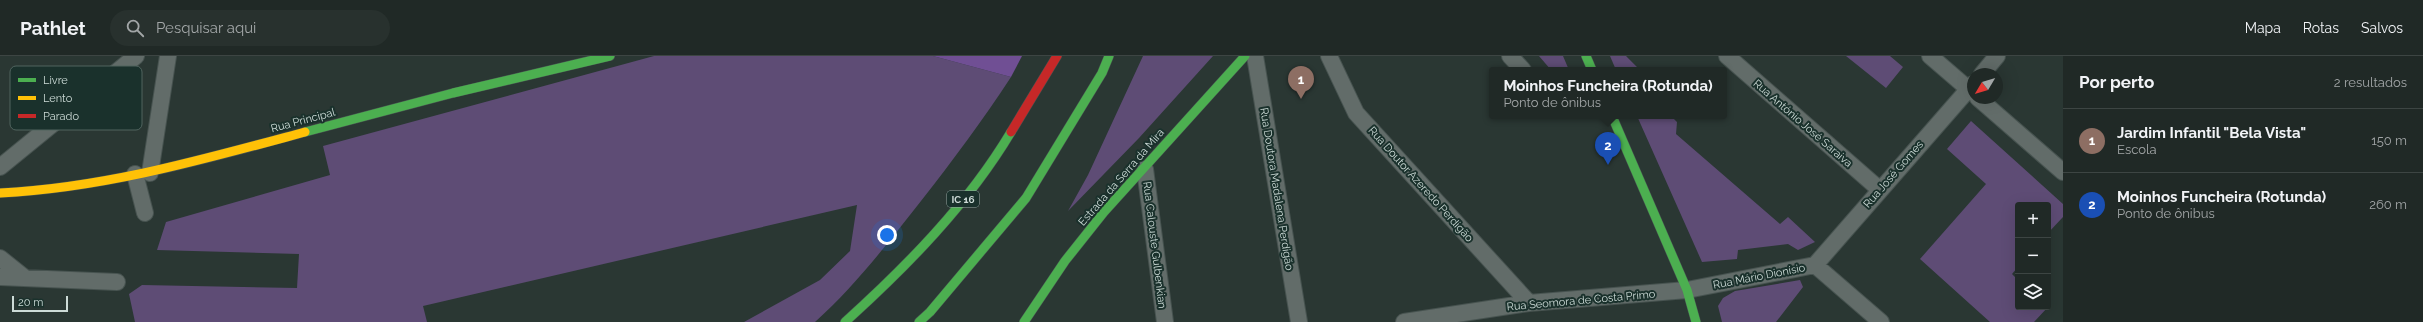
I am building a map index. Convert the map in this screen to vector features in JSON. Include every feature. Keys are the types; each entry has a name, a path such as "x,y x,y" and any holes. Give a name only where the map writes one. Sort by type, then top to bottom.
{"main road":[{"name":"Rua Principal","path":"0,193 22,192 142,174 453,93 610,56"},
{"name":"IC 16","path":"845,322 895,277 988,170 1057,56"},
{"path":"919,322 930,312 1026,198 1102,73 1109,56"},
{"name":"Estrada da Serra da Mira","path":"1024,322 1065,261 1104,212 1145,169 1220,82 1245,56"},
{"path":"1586,56 1591,67"},
{"path":"1613,119 1687,290 1696,322"}],"street":[{"path":"124,66 136,56"},
{"path":"145,213 142,174 168,56"},
{"name":"Rua Doutora Madalena Perdigão","path":"1255,56 1299,322"},
{"name":"Rua Doutor Azeredo Perdigão","path":"1329,56 1356,113 1529,302"},
{"path":"1510,56 1520,67"},
{"name":"Rua António José Saraiva","path":"1727,56 1879,189"},
{"path":"1930,56 1967,86"},
{"path":"1987,68 1997,56"},
{"name":"Rua José Gomes","path":"1815,265 1879,189 1967,97"},
{"path":"1987,104 2063,172"},
{"path":"0,167 45,130"},
{"name":"Rua Calouste Gulbenkian","path":"1145,169 1165,322"},
{"path":"0,258 25,278"},
{"name":"Rua Mário Dionísio","path":"1687,290 1815,265 1881,322"},
{"path":"0,277 116,282"},
{"name":"Rua Seomora de Costa Primo","path":"1404,322 1468,317 1529,302 1687,290"}],"shaded area":[{"path":"654,56 933,56 1011,77 968,140 896,233 844,294 815,322 744,322 820,280 850,251 857,205 423,306 427,322 135,322 129,294 142,285 297,288 299,254 157,250 166,222 330,175 323,146"},
{"path":"933,56 1022,56 1011,77"},
{"path":"1143,56 1213,56 1139,138 1068,211 1088,175"},
{"path":"1539,56 1563,56 1568,67 1548,67"},
{"path":"1610,56 1626,56 1637,67 1615,67"},
{"path":"1846,56 1890,56 1903,67 1886,88"},
{"path":"1638,119 1674,119 1677,122 1676,134 1780,224 1788,217 1815,242 1798,250 1788,244 1738,250 1737,259 1702,262"},
{"path":"1971,121 2063,204 2063,217 2051,230 2051,202 2015,202 2015,270 2012,274 2015,277 2015,310 2045,310 2034,322 1990,322 1920,259 1986,184 1947,149"},
{"path":"1800,280 1803,287 1776,322 1722,322 1718,306 1723,298 1735,291"}],"traffic: fast":[{"path":"305,132 453,93 610,56"},
{"path":"919,322 930,312 1026,198 1102,73 1109,56"},
{"path":"1024,322 1065,261 1104,212 1245,56"},
{"path":"1586,56 1591,67"},
{"path":"1613,119 1687,290 1696,322"},
{"path":"845,322 891,279 956,209 994,159 1011,132"}],"traffic: slow":[{"path":"0,193 39,190 116,179 192,162 305,132"}],"traffic: jam":[{"path":"1011,132 1057,56"}],"place":[{"name":"Jardim Infantil \"Bela Vista\"","path":"1301,99"},
{"name":"Moinhos Funcheira (Rotunda)","path":"1608,165"}]}
